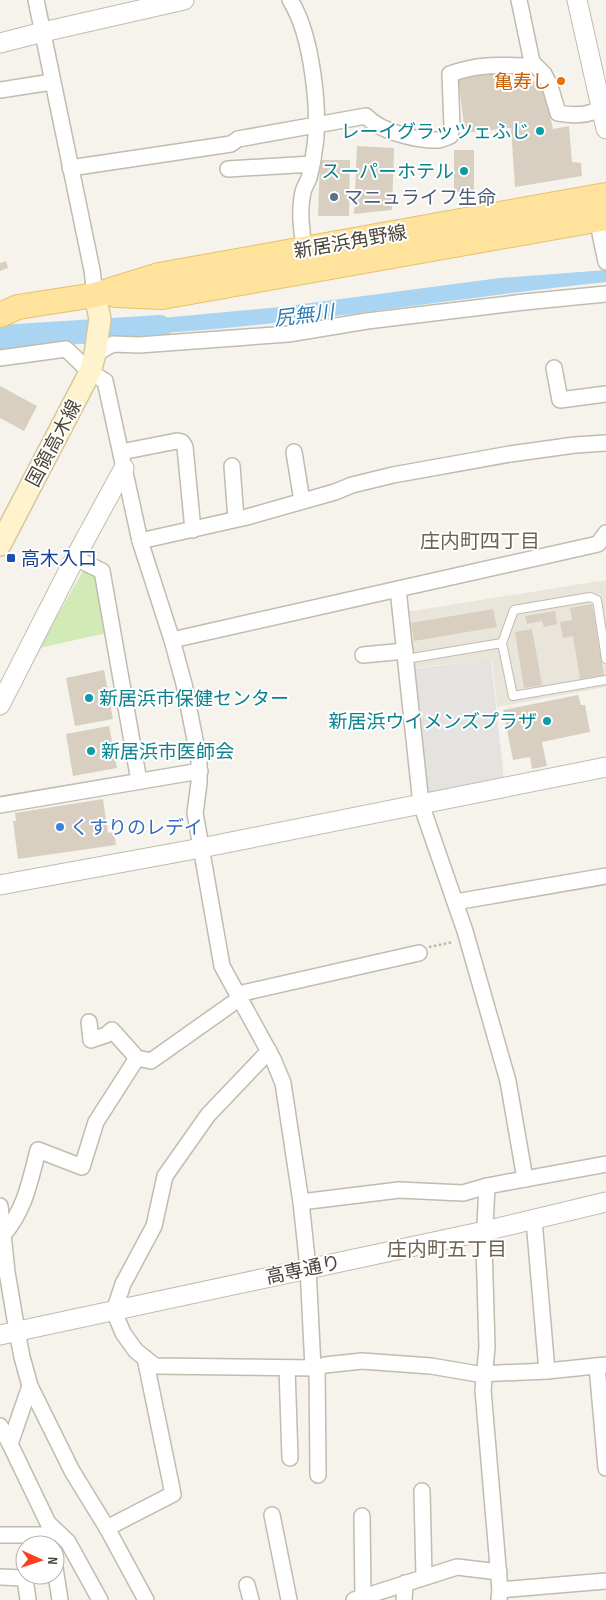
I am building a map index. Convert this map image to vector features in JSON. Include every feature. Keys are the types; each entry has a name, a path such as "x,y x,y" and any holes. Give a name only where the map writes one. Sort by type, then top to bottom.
{"main road":[{"name":"新居浜角野線","path":"0,315 18,307 95,295 159,275 606,195"},
{"name":"新居浜角野線","path":"95,295 162,297 601,218"},
{"path":"95,295 96,346"},
{"name":"国領高木線","path":"3,531 96,346"}],"street":[{"path":"36,0 92,270 95,295"},
{"path":"1,39 42,32 184,0"},
{"path":"290,0 303,30 314,87 316,140 312,164 303,192 301,232 305,249"},
{"path":"519,0 532,62 544,74 550,86 558,113 569,115 582,114 594,112 603,107"},
{"path":"577,0 603,107 606,128"},
{"path":"70,168 231,144 238,139 366,116 371,122 383,128 410,137 440,140 450,136 452,126 450,74 469,67 527,66 532,62"},
{"path":"0,90 52,82"},
{"path":"228,169 312,164"},
{"path":"601,218 606,262"},
{"path":"0,358 113,344 139,345 288,334 367,321 606,294"},
{"path":"96,346 140,541 184,684 200,771 195,813 222,966 269,1051 283,1084 301,1202 308,1268 315,1368 318,1475"},
{"path":"554,368 560,400 606,394"},
{"path":"0,705 75,558 122,460 177,441 182,442 185,447 193,530"},
{"path":"140,541 236,519 335,492 352,485 432,468 574,445 606,443"},
{"path":"294,452 302,501"},
{"path":"232,466 236,519"},
{"path":"172,640 598,544 606,533"},
{"path":"75,558 102,571 139,781"},
{"path":"398,589 422,804 467,939 508,1081 526,1179"},
{"path":"362,655 406,655"},
{"path":"0,886 606,767"},
{"path":"0,805 200,771"},
{"path":"455,902 606,876"},
{"path":"89,1022 91,1040 106,1035 112,1030 137,1058 151,1061 239,996 419,953"},
{"path":"269,1051 208,1115 165,1176 154,1226 123,1284 114,1311 123,1333 136,1351 154,1366 315,1368 362,1361 431,1366 478,1374 601,1366 606,1468"},
{"path":"2,1235 10,1227 27,1197 38,1150 82,1167 96,1122 137,1058"},
{"path":"301,1202 399,1190 463,1193 487,1186 606,1164"},
{"path":"487,1186 484,1246 487,1347 483,1390 499,1572 499,1595 606,1580"},
{"name":"高専通り","path":"8,1333 485,1231 606,1202"},
{"path":"0,1206 8,1333 22,1357 30,1386 72,1471 107,1528 146,1600"},
{"path":"534,1220 546,1371"},
{"path":"107,1528 173,1494 145,1358"},
{"path":"287,1368 290,1458"},
{"path":"10,1444 30,1386"},
{"path":"0,1426 10,1444 50,1534"},
{"path":"422,1492 424,1577"},
{"path":"272,1515 289,1600"},
{"path":"362,1516 358,1598 456,1566 499,1572"},
{"path":"0,1536 50,1534 68,1542 100,1600"},
{"path":"0,1577 25,1578 28,1600"},
{"path":"404,1600 405,1583"},
{"path":"58,1585 60,1600"},
{"path":"247,1585 251,1600"}],"lane":[{"path":"606,659 597,600 590,597 514,610 502,643 513,696 606,680"},
{"path":"406,655 502,643"}],"path":[{"path":"419,953 420,949 467,939"}],"shaded area":[{"path":"606,580 606,687 497,707 492,659 413,668 406,612"},
{"path":"491,659 504,779 431,794 426,790 413,669"}],"green space":[{"path":"84,569 96,572 107,633 39,648"}],"water":[{"path":"606,270 606,282 305,320 125,335 134,322 151,319 280,307 500,278"}],"building":[{"name":"レーイグラッツェふじ","path":"504,72 516,82 542,81 553,129 569,126 572,162 581,163 582,176 515,187 511,128 465,133 458,78"},
{"path":"357,146 394,148 392,210 354,214"},
{"name":"スーパーホテル","path":"454,150 474,150 474,192 454,192"},
{"path":"320,160 350,160 349,216 318,216"},
{"path":"6,261 8,268 0,271 0,263"},
{"path":"0,386 37,406 24,431 0,418"},
{"path":"592,604 604,675 580,679 573,636 563,638 560,622 572,620 570,608"},
{"path":"493,609 497,627 414,641 411,623"},
{"path":"555,611 557,624 544,627 542,621 527,624 525,616"},
{"path":"532,629 542,685 524,688 515,632"},
{"name":"新居浜市保健センター","path":"104,670 113,719 75,726 66,678"},
{"name":"新居浜ウイメンズプラザ","path":"578,695 581,705 585,705 590,732 542,742 547,766 532,769 530,757 513,760 503,710"},
{"name":"新居浜市医師会","path":"109,726 117,768 73,776 66,734"},
{"name":"くすりのレデイ","path":"103,799 108,833 114,832 116,845 18,859 13,821 16,821 15,813"}],"waterway":[{"name":"尻無川","path":"0,337 160,327"}],"place":[{"name":"亀寿し","path":"561,81"},
{"name":"レーイグラッツェふじ","path":"540,131"},
{"name":"スーパーホテル","path":"464,171"},
{"name":"マニュライフ生命","path":"334,197"},
{"name":"高木入口","path":"11,558"},
{"name":"新居浜市保健センター","path":"89,698"},
{"name":"新居浜ウイメンズプラザ","path":"547,721"},
{"name":"新居浜市医師会","path":"91,751"},
{"name":"くすりのレデイ","path":"60,827"}],"district":[{"name":"庄内町四丁目","path":"480,541"},
{"name":"庄内町五丁目","path":"447,1249"}]}
